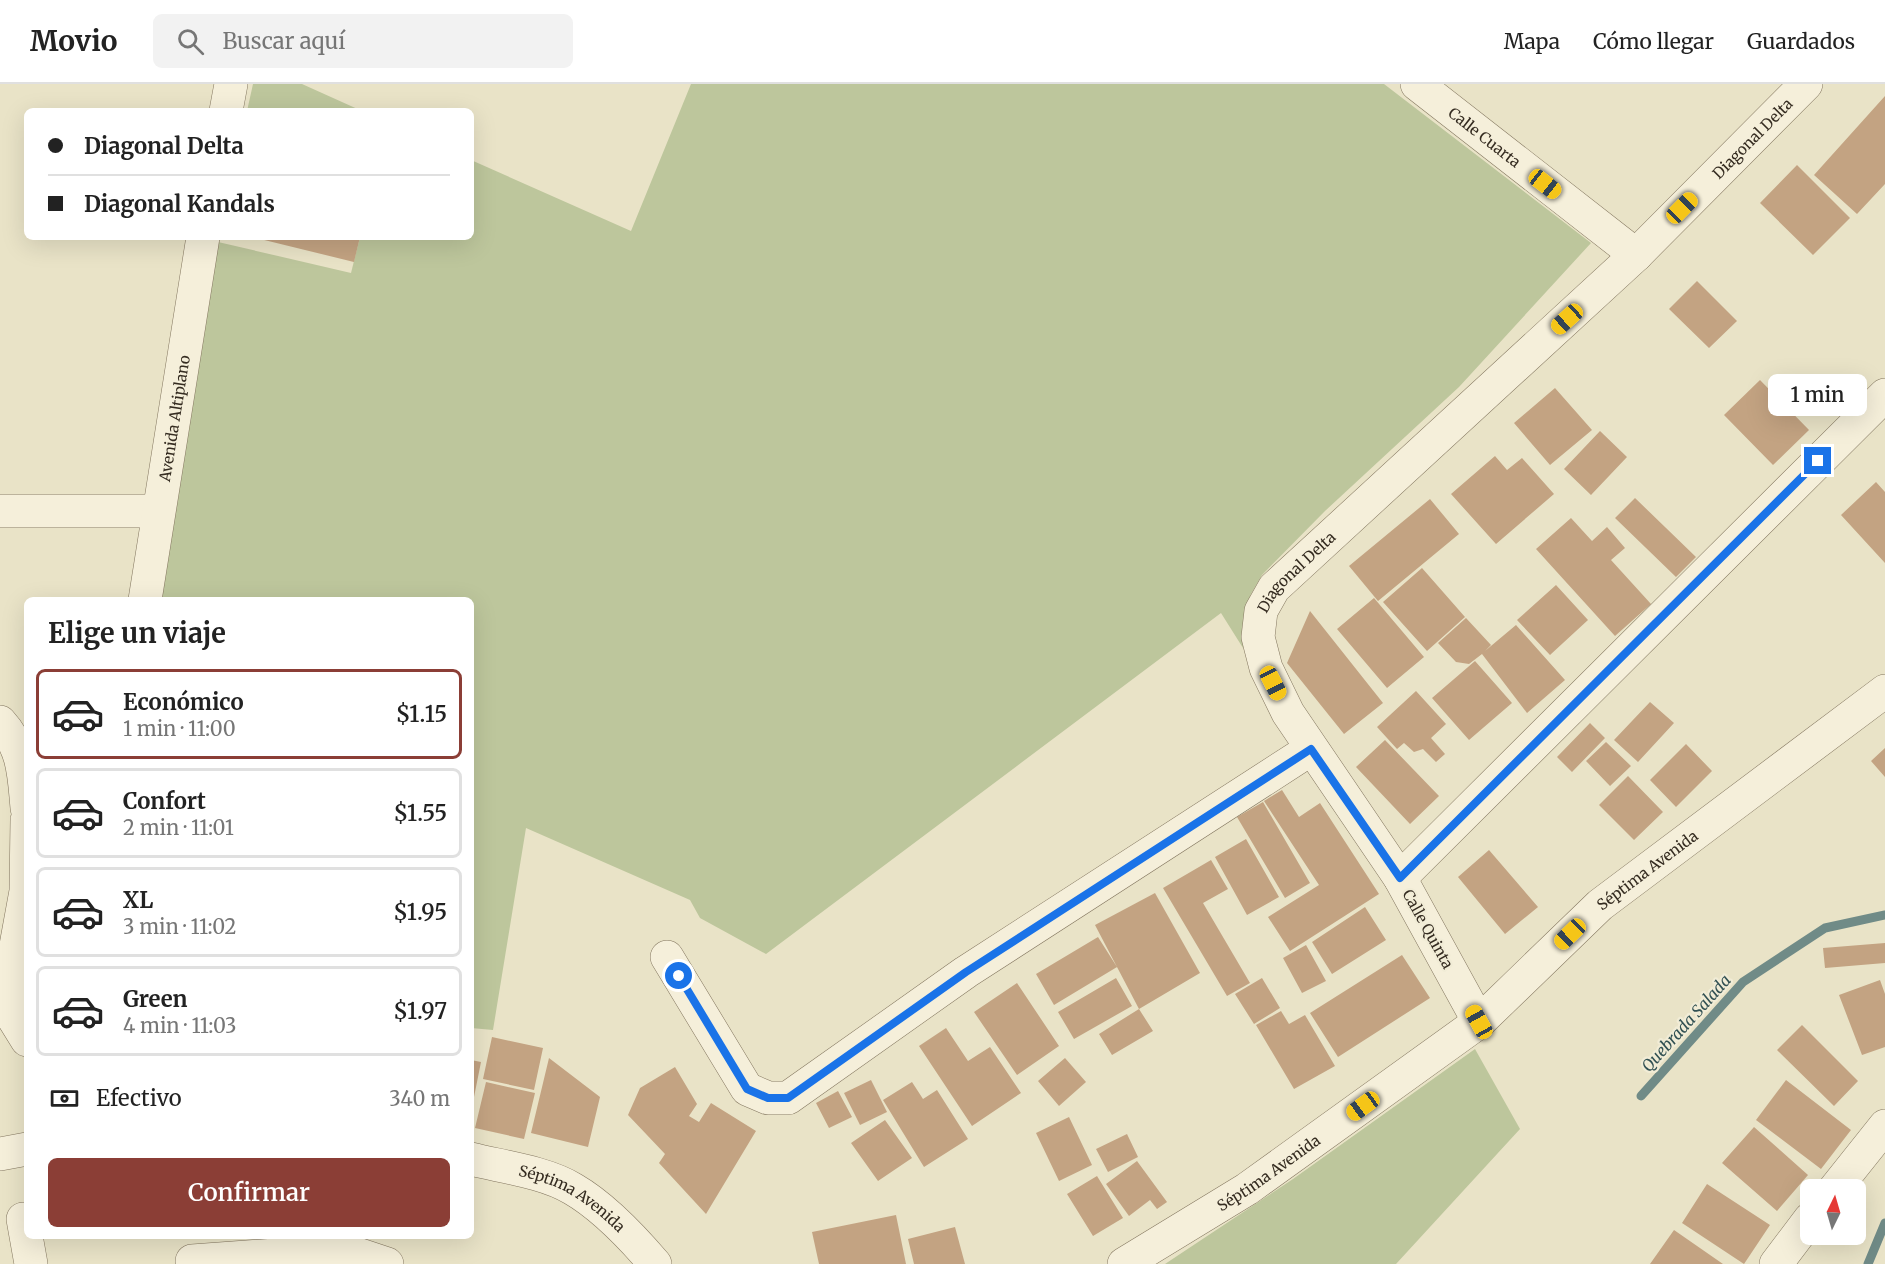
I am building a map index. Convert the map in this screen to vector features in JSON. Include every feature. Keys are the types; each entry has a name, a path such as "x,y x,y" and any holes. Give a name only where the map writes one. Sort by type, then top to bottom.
{"street":[{"path":"227,108 231,84"},
{"name":"Calle Cuarta","path":"1418,84 1636,255"},
{"name":"Diagonal Delta","path":"1311,749 1288,713 1266,668 1258,637 1261,611 1274,588 1636,255 1806,84"},
{"name":"Avenida Altiplano","path":"144,597 203,240"},
{"path":"1400,878 1885,395"},
{"path":"0,511 158,511"},
{"name":"Séptima Avenida","path":"1124,1264 1247,1189 1479,1022 1600,905 1885,691"},
{"path":"0,722 10,733 23,760 24,772"},
{"path":"667,957 747,1089 768,1098 788,1098 966,972 1311,749"},
{"name":"Calle Quinta","path":"1311,749 1400,878 1479,1022"},
{"path":"16,1033 11,1003 14,962 24,903"},
{"path":"1843,1179 1885,1126"},
{"path":"0,1154 24,1150"},
{"name":"Séptima Avenida","path":"474,1160 534,1173 572,1188 598,1208 643,1258"},
{"path":"17,1220 32,1264"},
{"path":"1776,1264 1800,1232"},
{"path":"190,1254 345,1250 387,1264"}],"green space":[{"path":"253,84 302,84 355,108 248,108"},
{"path":"691,84 1384,84 1591,243 1459,387 1325,511 1262,575 1251,594 1245,611 1242,630 1243,648 1221,613 766,954 700,918 690,900 526,828 493,1030 474,1028 474,597 159,597 218,242 351,273 359,240 474,240 474,161 631,231"},
{"path":"1475,1049 1520,1129 1396,1264 1165,1264 1293,1179"}],"building":[{"path":"1885,96 1885,184 1857,214 1814,175"},
{"path":"1797,165 1850,218 1813,255 1760,203"},
{"path":"264,240 359,240 354,262"},
{"path":"1697,281 1737,321 1709,348 1669,309"},
{"path":"1760,380 1809,430 1773,465 1724,415"},
{"path":"1555,388 1592,430 1550,465 1514,423"},
{"path":"1600,431 1627,457 1591,495 1564,469"},
{"path":"1495,456 1507,470 1522,458 1554,494 1496,544 1451,494"},
{"path":"1876,482 1885,492 1885,563 1841,515"},
{"path":"1635,498 1696,557 1676,577 1615,518"},
{"path":"1430,499 1459,534 1378,601 1349,566"},
{"path":"1571,518 1592,541 1607,527 1625,548 1611,560 1651,604 1615,636 1536,549"},
{"path":"1422,568 1465,617 1427,651 1383,602"},
{"path":"1556,585 1588,620 1550,655 1517,620"},
{"path":"1374,598 1424,657 1387,688 1337,629"},
{"path":"1310,611 1383,703 1344,734 1287,663"},
{"path":"1466,618 1491,645 1485,651 1516,625 1565,680 1527,713 1482,654 1469,664 1456,662 1438,643"},
{"path":"1475,661 1512,703 1469,740 1432,698"},
{"path":"1416,691 1446,724 1431,738 1445,754 1436,762 1423,749 1414,752 1404,743 1397,749 1377,727"},
{"path":"1650,702 1674,723 1638,762 1614,740"},
{"path":"1590,723 1605,738 1572,772 1557,757"},
{"path":"1385,740 1439,796 1410,824 1356,767"},
{"path":"1606,742 1631,766 1610,786 1586,761"},
{"path":"1686,744 1712,771 1676,807 1650,780"},
{"path":"1885,748 1885,777 1871,761"},
{"path":"1628,776 1663,812 1634,840 1599,805"},
{"path":"1282,790 1299,817 1320,803 1379,894 1290,951 1268,917 1319,885 1264,801"},
{"path":"1263,802 1310,883 1285,898 1237,817"},
{"path":"1246,839 1279,897 1247,915 1215,857"},
{"path":"1489,850 1538,907 1505,934 1458,877"},
{"path":"1211,860 1228,889 1203,903 1250,983 1227,996 1163,888"},
{"path":"1155,893 1200,973 1139,1009 1095,925"},
{"path":"1365,907 1386,940 1332,974 1312,942"},
{"path":"1098,937 1117,967 1054,1005 1036,974"},
{"path":"1885,943 1885,963 1825,968 1823,948"},
{"path":"1306,945 1326,981 1302,993 1283,958"},
{"path":"1402,955 1430,998 1338,1057 1310,1013"},
{"path":"1116,978 1132,1006 1074,1039 1058,1012"},
{"path":"1262,978 1280,1008 1254,1024 1235,994"},
{"path":"1880,980 1885,994 1885,1047 1862,1055 1839,995"},
{"path":"1017,983 1059,1046 1017,1075 974,1012"},
{"path":"1139,1009 1153,1031 1112,1055 1099,1034"},
{"path":"1281,1011 1289,1024 1305,1015 1335,1066 1294,1089 1256,1025"},
{"path":"1802,1025 1858,1081 1834,1106 1777,1050"},
{"path":"946,1028 968,1061 990,1047 1021,1093 972,1126 919,1046"},
{"path":"492,1037 543,1048 534,1090 483,1079"},
{"path":"549,1058 600,1097 588,1147 531,1133"},
{"path":"1065,1058 1086,1082 1059,1106 1038,1081"},
{"path":"474,1061 481,1062 474,1097"},
{"path":"675,1067 697,1104 689,1116 699,1122 711,1103 756,1131 706,1214 659,1163 665,1154 628,1115 640,1088"},
{"path":"871,1080 887,1112 860,1125 844,1093"},
{"path":"1786,1080 1851,1130 1821,1169 1756,1120"},
{"path":"486,1082 535,1093 524,1139 475,1128"},
{"path":"912,1082 923,1099 937,1090 968,1139 924,1167 883,1100"},
{"path":"838,1091 852,1117 829,1128 816,1103"},
{"path":"1069,1117 1092,1165 1059,1181 1036,1133"},
{"path":"885,1120 912,1158 878,1181 851,1143"},
{"path":"1754,1127 1808,1175 1805,1179 1800,1179 1800,1184 1777,1211 1722,1163"},
{"path":"1127,1134 1138,1157 1108,1172 1096,1149"},
{"path":"1137,1161 1167,1202 1157,1209 1150,1200 1129,1216 1106,1184"},
{"path":"1097,1176 1123,1218 1093,1236 1067,1194"},
{"path":"1707,1184 1770,1225 1744,1264 1682,1223"},
{"path":"896,1215 906,1264 819,1264 812,1232"},
{"path":"955,1227 965,1264 914,1264 908,1239"},
{"path":"1674,1230 1723,1264 1650,1264"}],"waterway":[{"name":"Quebrada Salada","path":"1641,1096 1743,982 1825,928 1885,915"},
{"name":"Quebrada Salada","path":"1868,1264 1885,1223"}],"route":[{"path":"679,976 747,1089 768,1098 788,1098 966,972 1311,749 1400,878 1818,461"}]}
